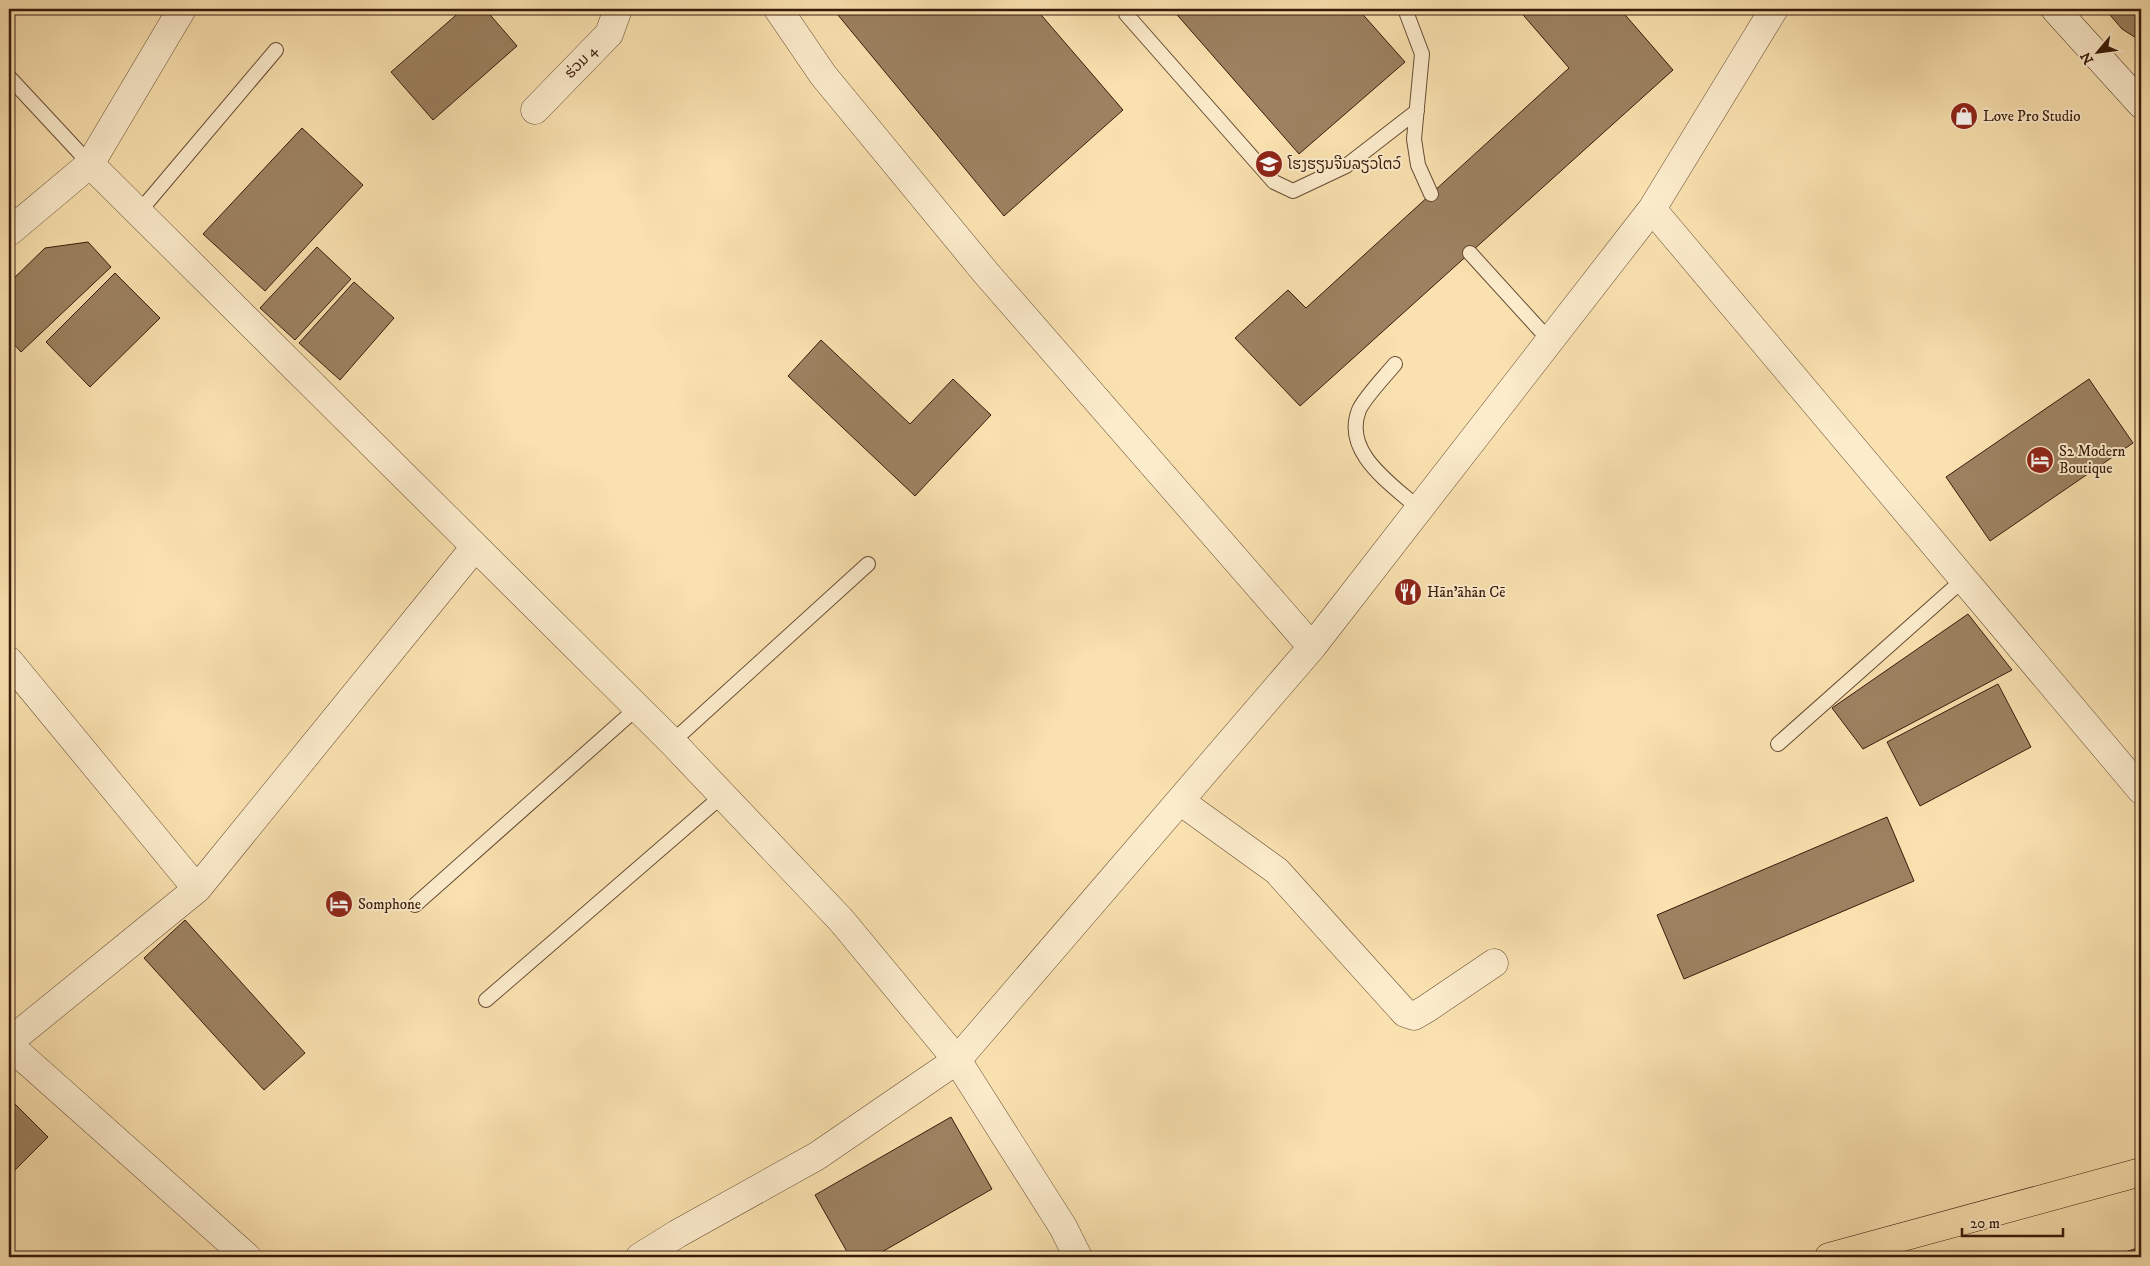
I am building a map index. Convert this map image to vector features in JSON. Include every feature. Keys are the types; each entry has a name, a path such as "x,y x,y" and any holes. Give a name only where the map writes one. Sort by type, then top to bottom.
{"main road":[{"path":"1829,1257 2141,1172"}],"street":[{"path":"9,232 90,164 182,9"},
{"name":"ຮ່ວມ 4","path":"535,110 609,34 618,9"},
{"path":"778,9 823,75 986,272 1312,647"},
{"path":"640,1257 677,1234 817,1156 957,1060 1312,647 1550,341 1652,209 1774,9"},
{"path":"2055,9 2141,104"},
{"path":"90,164 672,742 841,920 957,1060 1063,1227 1078,1257"},
{"path":"1652,209 2141,790"},
{"path":"247,1257 9,1043 197,890 475,547"},
{"path":"9,661 197,890"},
{"path":"1180,801 1277,871 1405,1013 1414,1016 1494,963"}],"lane":[{"path":"1405,9 1422,54 1414,139 1418,165 1431,194"},
{"path":"1126,14 1274,182 1293,190 1346,166 1417,111"},
{"path":"139,212 276,50"},
{"path":"9,77 90,164"},
{"path":"1470,253 1550,341"},
{"path":"1395,364 1360,409 1355,429 1359,446 1369,464 1419,509"},
{"path":"672,742 868,564"},
{"path":"1778,744 1964,578"},
{"path":"415,905 637,708"},
{"path":"486,1000 723,795"}],"building":[{"path":"463,9 485,9 517,46 433,120 391,72"},
{"path":"833,9 1036,9 1123,110 1004,216"},
{"path":"1172,9 1358,9 1405,62 1299,154"},
{"path":"1518,9 1620,9 1673,70 1300,406 1235,338 1288,290 1306,308 1569,68"},
{"path":"2105,9 2141,9 2141,41 2122,29"},
{"path":"302,128 363,185 265,291 203,234"},
{"path":"88,242 111,267 21,352 9,339 9,283 45,248"},
{"path":"317,247 351,279 295,340 260,308"},
{"path":"115,273 160,318 90,387 46,342"},
{"path":"354,282 394,318 340,380 299,343"},
{"path":"821,340 910,424 953,379 991,415 915,496 788,376"},
{"name":"S2 Modern Boutique","path":"2089,379 2133,443 1990,541 1946,477"},
{"path":"1968,614 2012,670 1863,749 1832,708"},
{"path":"1998,684 2031,747 1920,806 1887,742"},
{"path":"1887,817 1914,881 1684,979 1657,915"},
{"path":"185,920 305,1053 264,1090 144,958"},
{"path":"9,1098 48,1137 9,1176"},
{"path":"951,1117 992,1189 873,1257 850,1257 815,1195"},
{"path":"2141,1247 2141,1257 2126,1257 2125,1252"}],"place":[{"name":"Love Pro Studio","path":"1964,116"},
{"name":"ໂຮງຮຽນຈີນລຽວໂຕວ໌","path":"1269,164"},
{"name":"S2 Modern Boutique","path":"2040,460"},
{"name":"Hān’āhān Cē","path":"1408,592"},
{"name":"Somphone","path":"339,904"}]}
